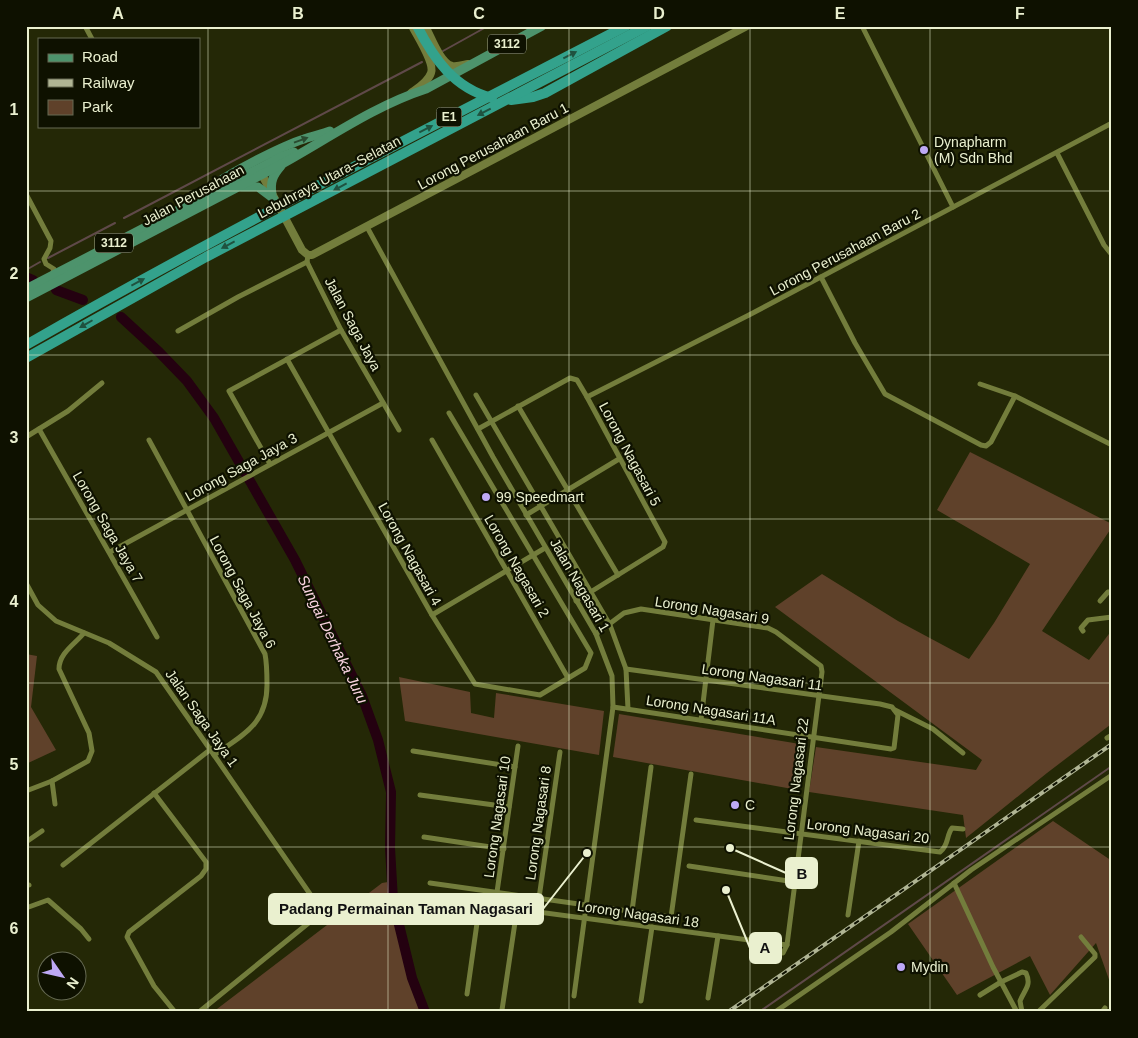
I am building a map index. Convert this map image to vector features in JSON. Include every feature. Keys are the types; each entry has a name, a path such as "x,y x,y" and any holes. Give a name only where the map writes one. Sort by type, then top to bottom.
{"highway":[{"path":"417,26 439,63 462,85 484,96 516,100 533,98 545,93 668,26"},
{"name":"Lebuhraya Utara–Selatan","path":"26,358 206,257 270,218 290,200 626,26"},
{"name":"Lebuhraya Utara–Selatan","path":"26,345 85,311 270,218 294,211 647,26"}],"main road":[{"name":"Jalan Perusahaan","path":"26,298 235,189 260,167 282,164 345,127 410,94 426,89 542,26"},
{"path":"260,167 300,140 345,127"},
{"name":"Jalan Perusahaan","path":"26,289 202,198 214,183 260,167 320,142"},
{"path":"273,197 272,178 282,164"},
{"path":"235,189 249,186 258,187 273,197"}],"street":[{"path":"85,26 91,38"},
{"path":"410,94 425,82 432,70 430,60 412,26"},
{"path":"425,26 446,63 456,66 472,64"},
{"name":"Lorong Perusahaan Baru 1","path":"308,259 312,255 747,26"},
{"path":"862,26 953,207"},
{"name":"Lorong Perusahaan Baru 2","path":"587,397 821,277 1112,123"},
{"path":"1057,153 1104,245 1112,255"},
{"path":"178,331 308,259 273,197 260,167"},
{"path":"26,194 51,240 50,248 44,259 46,264 54,269 52,275"},
{"name":"Jalan Nagasari 1","path":"367,226 478,429 596,634 612,676 613,707 574,996"},
{"name":"Jalan Saga Jaya","path":"308,259 342,330 399,430"},
{"path":"821,277 885,394 986,446 991,442 1015,396"},
{"path":"270,464 229,391 342,330"},
{"name":"Lorong Nagasari 4","path":"287,359 432,615 475,684 540,695 568,678"},
{"name":"Lorong Nagasari 5","path":"518,406 570,378 577,380 665,542 663,547 618,574"},
{"path":"26,437 68,411 102,383"},
{"path":"980,384 1015,396 1112,445"},
{"name":"Jalan Nagasari 1","path":"476,395 610,625 626,669 628,709"},
{"name":"Lorong Saga Jaya 3","path":"110,552 382,403"},
{"path":"478,429 518,406 618,574 576,601"},
{"path":"449,413 591,654 585,668 568,678"},
{"name":"Lorong Saga Jaya 7","path":"39,429 157,637"},
{"name":"Lorong Saga Jaya 6","path":"148,440 265,654 267,664 267,698 262,714 244,735 214,754"},
{"name":"Lorong Nagasari 2","path":"432,440 568,678"},
{"path":"526,514 619,459"},
{"path":"432,615 545,548"},
{"name":"Jalan Saga Jaya 1","path":"26,583 38,605 56,620 109,642 156,672 211,749 318,907 319,912 316,917 198,1012"},
{"path":"1100,601 1108,592 1112,592"},
{"name":"Lorong Nagasari 9","path":"596,634 624,613 641,610 713,620 768,628 821,666"},
{"path":"1083,631 1082,628 1088,620 1112,617"},
{"path":"700,720 713,620"},
{"path":"26,791 52,781 88,762 92,751 89,733 59,669 60,659 63,654 84,633"},
{"name":"Lorong Nagasari 22","path":"783,952 786,945 795,882 821,666"},
{"name":"Lorong Nagasari 11","path":"626,669 880,704 933,730 963,752"},
{"name":"Lorong Nagasari 11A","path":"613,707 891,750 894,748 898,715 895,710"},
{"name":"Lorong Nagasari 10","path":"498,892 518,746"},
{"path":"63,865 211,749"},
{"path":"413,751 515,766"},
{"name":"Lorong Nagasari 8","path":"539,898 560,752"},
{"path":"632,911 652,767"},
{"path":"430,882 672,916 691,774"},
{"path":"775,1012 890,932 954,882 1112,775"},
{"path":"52,781 55,804"},
{"path":"154,792 206,862 206,869 201,876 129,932 127,937 154,986 175,1012"},
{"path":"420,795 509,808"},
{"name":"Lorong Nagasari 20","path":"696,820 940,852 946,845 952,828 963,830"},
{"path":"26,842 42,831"},
{"path":"424,837 504,849"},
{"path":"848,915 859,841"},
{"path":"689,866 795,882"},
{"path":"954,882 1001,982 1018,1012"},
{"path":"26,908 48,900 89,939"},
{"name":"Lorong Nagasari 18","path":"467,994 479,908 486,905 786,945"},
{"path":"502,1010 517,909"},
{"path":"641,1001 652,927"},
{"path":"708,998 718,936"},
{"path":"1038,1012 1095,957 1095,954 1081,937"},
{"path":"980,995 1001,982 1022,972 1026,973 1028,984 1027,990 1020,1001 1022,1012"}],"green space":[{"path":"970,452 1112,524 1112,527 1042,631 1089,660 1112,630 1112,722 966,838 963,815 809,792 816,747 976,770 982,760 775,607 822,574 898,621 969,659 994,623 1030,564 937,510"},
{"path":"26,654 37,656 31,707 56,750 26,764"},
{"path":"399,677 470,692 471,713 494,718 496,693 604,711 599,755 405,721"},
{"path":"619,714 806,745 798,790 613,757"},
{"path":"1053,821 1112,861 1112,988 1096,943 1050,995 1030,956 957,995 908,924"},
{"path":"388,882 397,931 406,964 423,1012 213,1012 382,883"}],"waterway":[{"path":"443,51 488,26"},
{"path":"124,218 422,62"},
{"path":"48,258 115,223"},
{"path":"26,270 40,262"},
{"path":"26,277 33,280"},
{"path":"56,290 83,300"},
{"name":"Sungai Derhaka Juru","path":"121,317 187,381 214,418 295,560 362,696 378,740 391,792 390,848 393,900 412,978 425,1012"},
{"path":"759,1012 1112,766"}],"railway":[{"path":"728,1012 1112,744"}],"place":[{"name":"Dynapharm (M) Sdn Bhd","path":"924,150"},
{"name":"99 Speedmart","path":"486,497"},
{"name":"C","path":"735,805"},
{"name":"B","path":"730,848"},
{"name":"Padang Permainan Taman Nagasari","path":"587,853"},
{"name":"A","path":"726,890"},
{"name":"Mydin","path":"901,967"}]}
